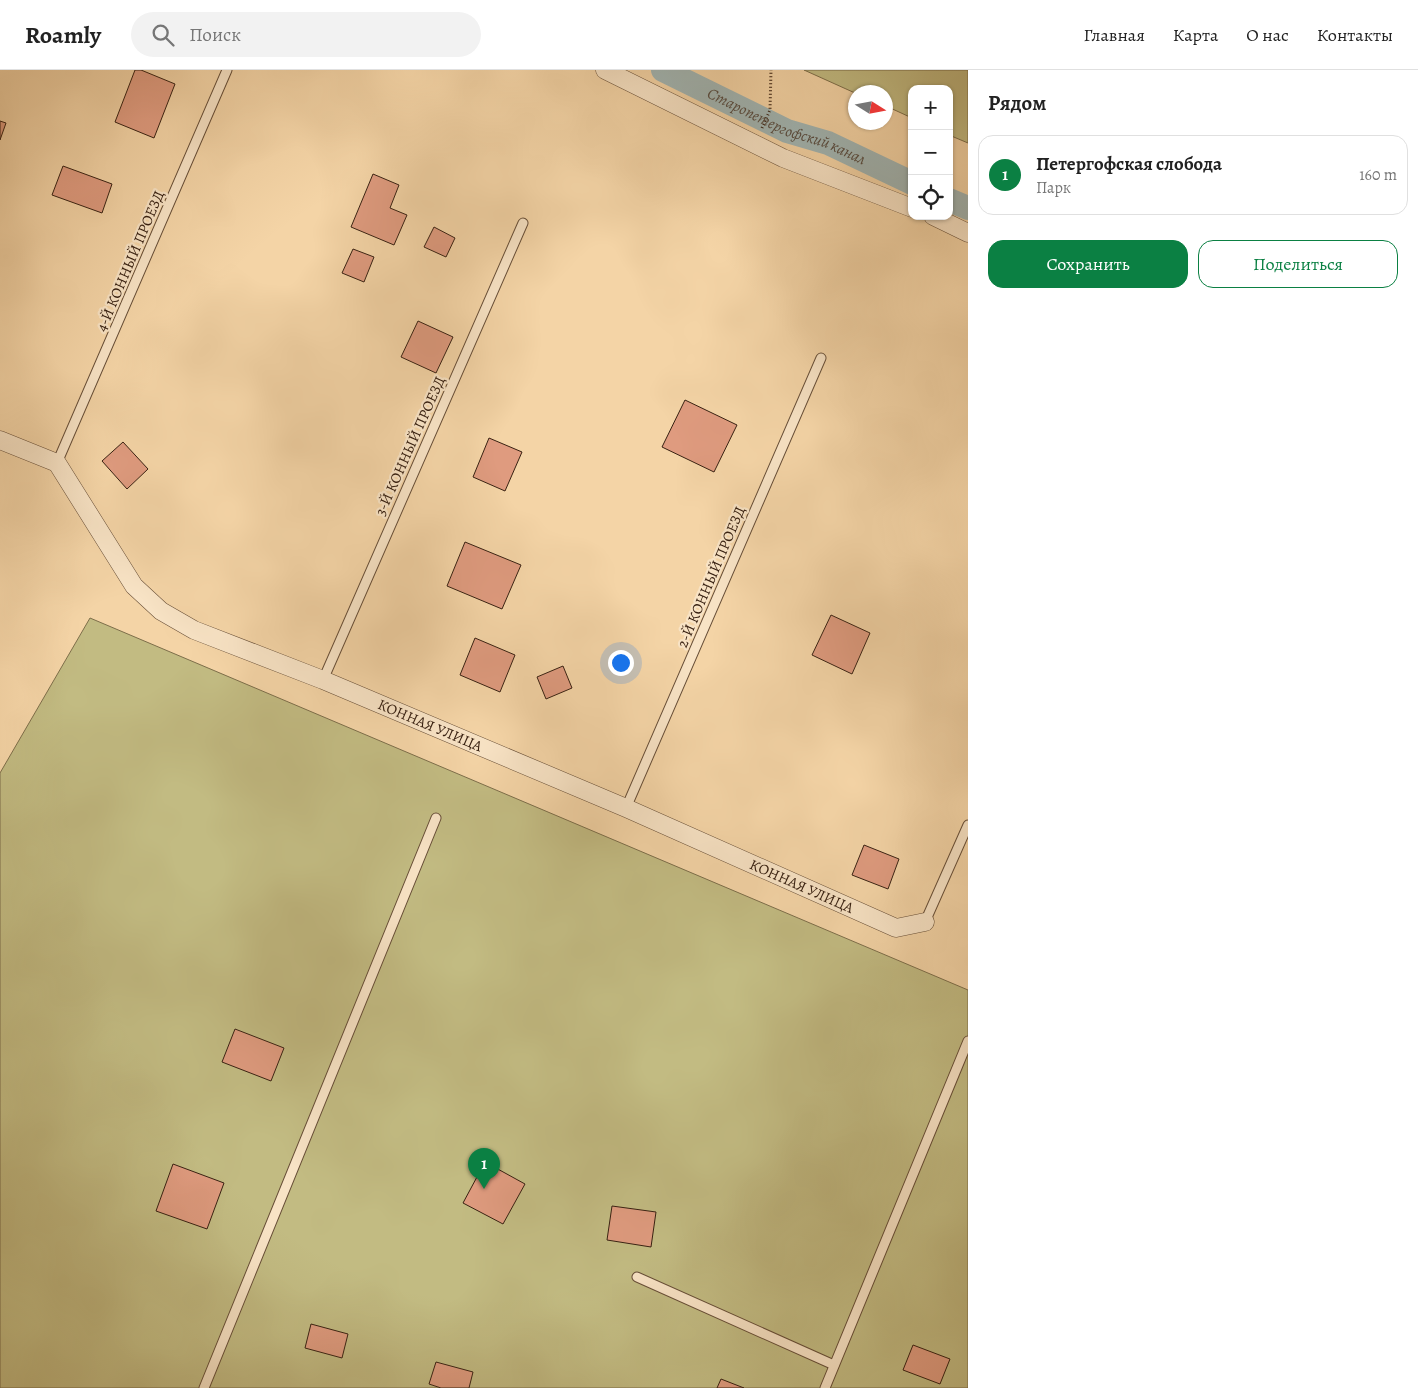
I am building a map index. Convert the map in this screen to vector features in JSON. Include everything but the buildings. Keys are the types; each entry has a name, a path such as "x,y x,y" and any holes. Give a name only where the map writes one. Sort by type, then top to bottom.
{"street":[{"path":"605,70 783,158 908,206"},
{"path":"941,220 968,233"},
{"path":"0,440 57,463"},
{"name":"КОННАЯ УЛИЦА","path":"57,463 134,586 161,611 194,630 323,680 626,808 896,928 925,922"}],"lane":[{"name":"4-Й КОННЫЙ ПРОЕЗД","path":"57,463 227,70"},
{"name":"3-Й КОННЫЙ ПРОЕЗД","path":"323,680 523,223"},
{"name":"2-Й КОННЫЙ ПРОЕЗД","path":"626,808 821,358"},
{"path":"204,1388 436,818"},
{"path":"925,922 968,825"},
{"path":"824,1388 968,1041"},
{"path":"637,1277 834,1365"}],"path":[{"path":"762,127 770,110 771,70"}],"shaded area":[{"path":"804,70 968,70 968,143 953,137 953,85 908,85 908,116 893,109 893,85 848,85 848,90"},
{"path":"90,618 968,990 968,1388 0,1388 0,773"}],"waterway":[{"name":"Старопетергофский канал","path":"663,70 787,131 828,143 908,181"},
{"name":"Старопетергофский канал","path":"953,202 968,208"}],"place":[{"name":"Петергофская слобода","path":"484,1189"}]}
